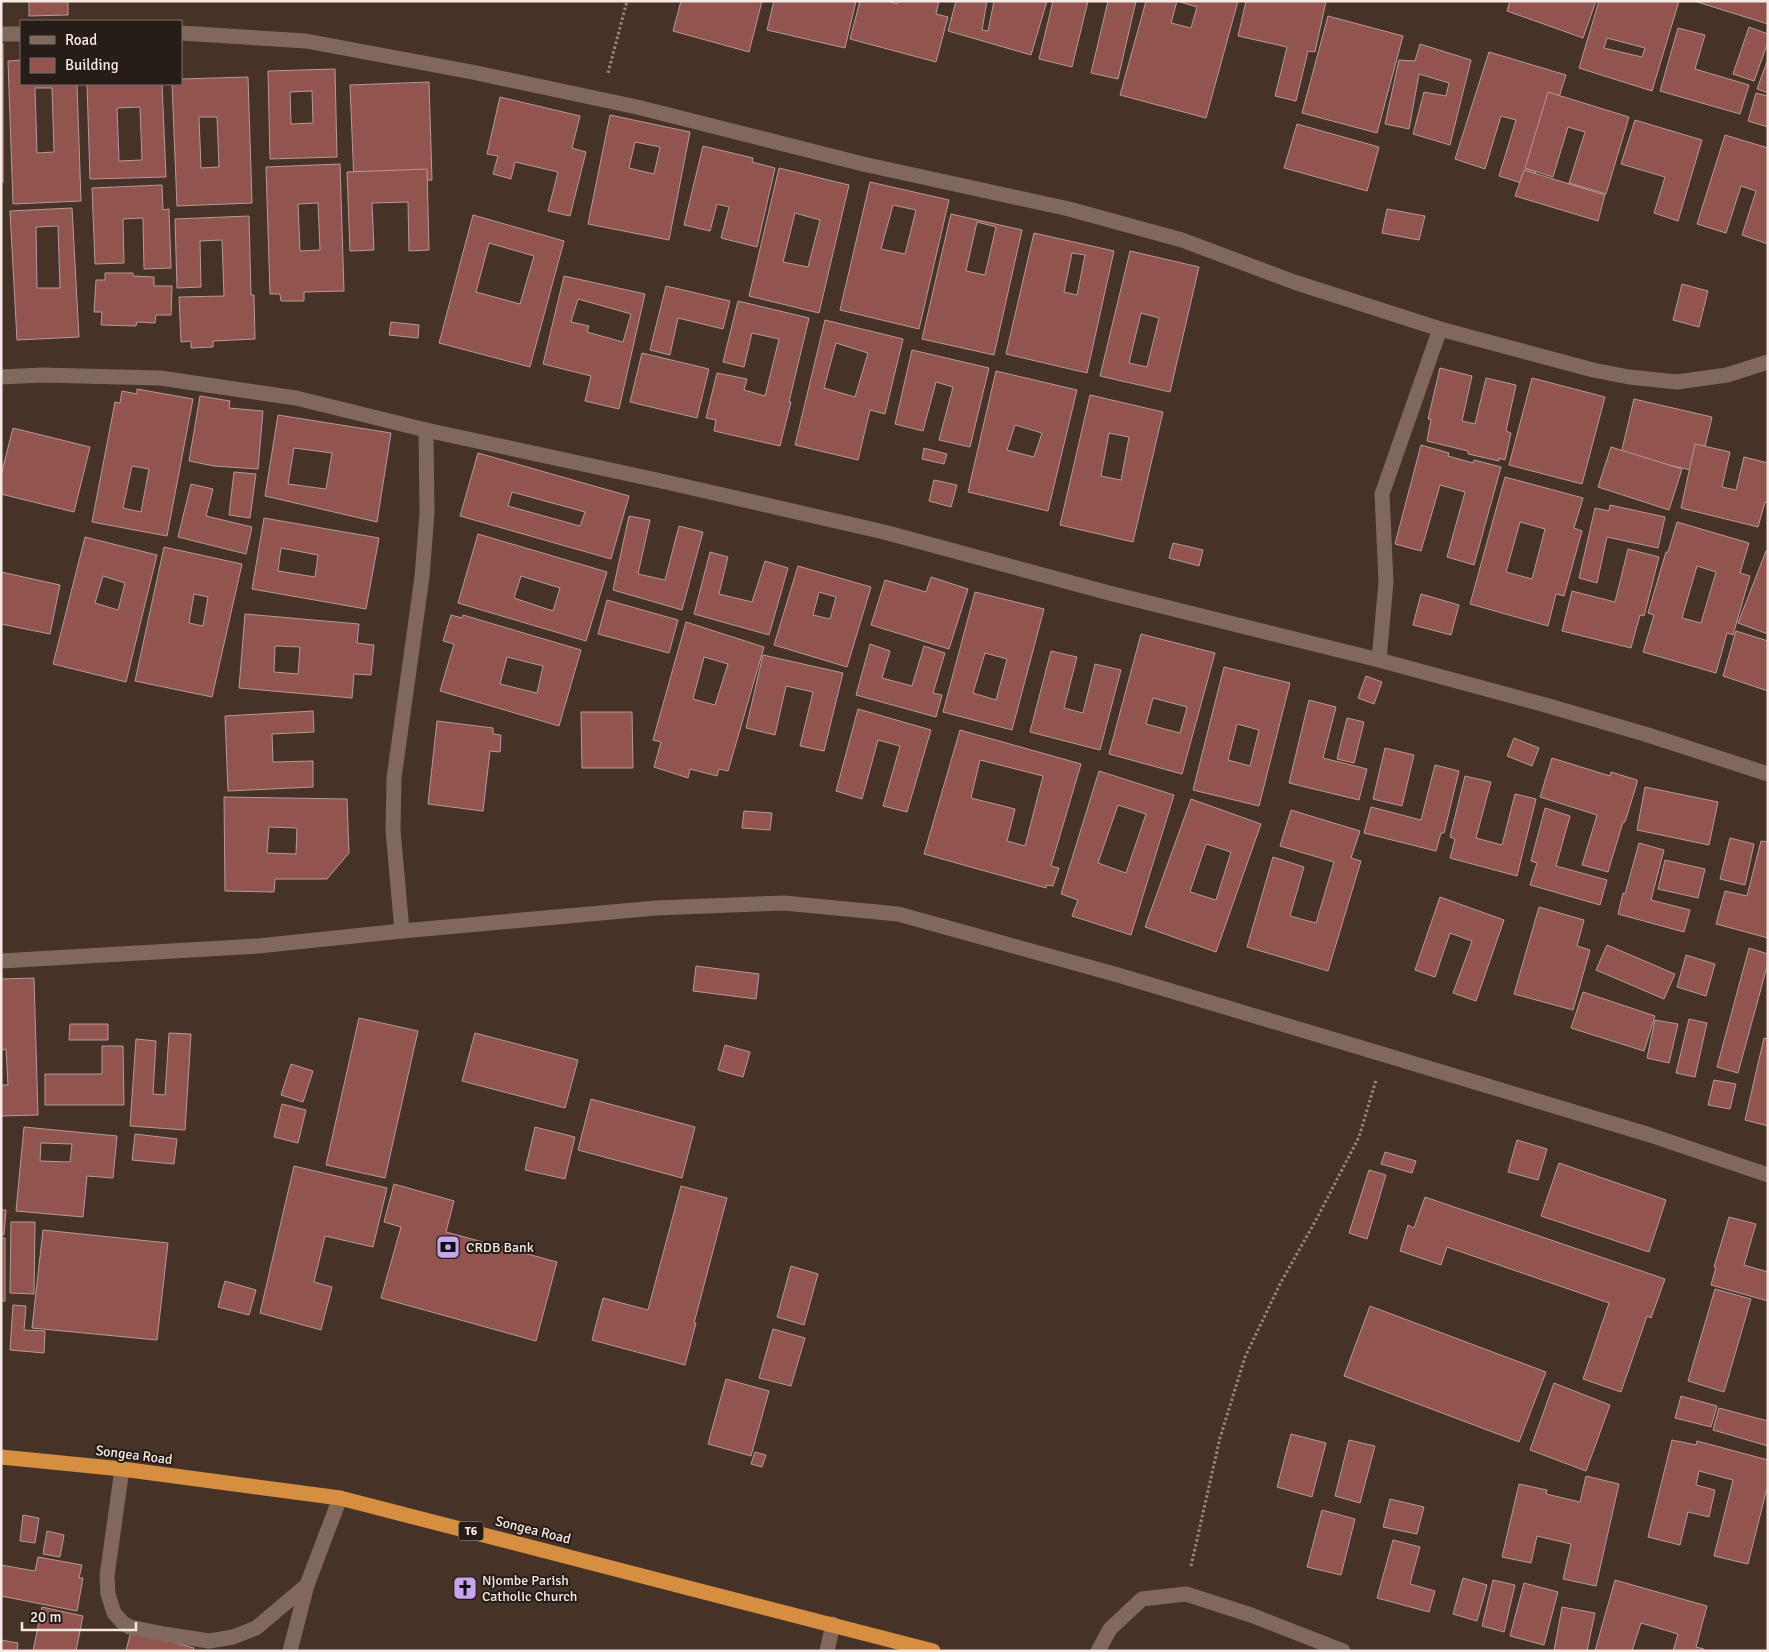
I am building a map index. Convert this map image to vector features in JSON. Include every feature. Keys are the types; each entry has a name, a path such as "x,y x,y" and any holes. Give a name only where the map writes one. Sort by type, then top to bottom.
{"highway":[{"name":"Songea Road","path":"1,1457 122,1469 340,1498 932,1651"}],"street":[{"path":"182,33 306,41 472,72 637,107 863,164 1070,209 1182,240 1294,282 1440,329 1592,370 1629,377 1677,382 1727,375 1768,362"},
{"path":"1,34 20,34"},
{"path":"1379,660 1386,582 1386,544 1382,494 1440,329"},
{"path":"1,377 42,375 160,378 296,398 426,430 884,532 1109,593 1379,660 1549,706 1648,735 1768,774"},
{"path":"402,931 392,830 394,778 422,577 427,513 426,430"},
{"path":"1,961 258,946 656,908 784,903 898,914 1118,975 1382,1054 1650,1135 1768,1175"},
{"path":"122,1469 108,1576 108,1594 114,1613 124,1624 164,1634 209,1641 234,1638 256,1628 307,1585"},
{"path":"290,1651 307,1585 340,1498"},
{"path":"1098,1651 1110,1630 1142,1599 1186,1594 1251,1615 1343,1651"},
{"path":"827,1651 833,1624"}],"path":[{"path":"601,100 627,1"},
{"path":"1186,1594 1220,1438 1245,1357 1280,1284 1359,1137 1373,1093 1382,1054"}],"building":[{"path":"29,1 68,1 68,15 29,16"},
{"path":"681,1 762,1 749,52 673,31"},
{"path":"774,1 856,1 845,48 767,30"},
{"path":"860,1 888,1 897,4 898,1 939,1 936,14 948,17 936,62 850,39"},
{"path":"956,1 987,1 982,30 988,31 994,1 1047,1 1031,55 948,31"},
{"path":"1053,1 1088,1 1072,67 1039,59"},
{"path":"1108,1 1136,1 1118,79 1091,73"},
{"path":"1146,1 1177,1 1238,1 1206,118 1120,95","holes":["1177,1 1197,7 1191,28 1171,23"]},
{"path":"1246,1 1326,1 1315,52 1308,51 1296,101 1275,96 1287,47 1238,36"},
{"path":"1510,1 1596,1 1583,38 1507,11"},
{"path":"1599,1 1679,1 1652,91 1579,68","holes":["1607,38 1645,48 1642,57 1604,48"]},
{"path":"1694,1 1768,1 1768,24"},
{"path":"1328,16 1403,36 1377,133 1302,113"},
{"path":"1749,27 1768,34 1768,42 1754,81 1733,74"},
{"path":"1678,28 1705,35 1695,69 1749,85 1740,114 1660,91"},
{"path":"1,44 3,44 3,182 1,182"},
{"path":"1420,44 1471,60 1450,145 1413,134 1424,92 1446,96 1449,83 1419,74 1409,129 1385,124 1399,60 1415,61"},
{"path":"1489,52 1566,75 1531,186 1499,176 1516,120 1501,116 1485,169 1455,159"},
{"path":"1768,59 1768,93 1757,89"},
{"path":"20,60 20,85 77,85 81,201 13,204 8,61","holes":["35,88 52,88 54,152 37,153"]},
{"path":"335,69 337,157 270,159 268,71","holes":["312,91 313,123 291,124 290,92"]},
{"path":"248,77 252,203 177,206 172,85 182,85 182,79","holes":["199,117 217,117 219,167 201,168"]},
{"path":"429,82 432,180 354,182 350,85"},
{"path":"87,85 162,85 166,177 90,179","holes":["140,107 142,160 119,161 117,108"]},
{"path":"1548,92 1629,117 1606,194 1569,183 1585,132 1568,127 1553,177 1525,168"},
{"path":"1756,93 1768,96 1768,127 1748,121"},
{"path":"500,97 580,116 572,148 586,152 570,216 548,211 558,172 515,162 511,179 493,174 498,156 487,154"},
{"path":"610,115 690,132 669,240 588,224","holes":["635,142 660,147 654,174 629,168"]},
{"path":"1635,120 1702,140 1678,221 1654,213 1665,177 1621,164"},
{"path":"1297,124 1379,147 1367,191 1284,168"},
{"path":"1725,135 1768,148 1768,244 1742,235 1756,191 1741,186 1726,233 1697,224"},
{"path":"703,146 753,158 752,162 775,168 757,247 721,238 729,207 717,204 710,231 684,225"},
{"path":"340,164 344,291 304,292 304,301 281,301 280,294 270,294 266,167","holes":["318,203 320,250 300,251 298,204"]},
{"path":"779,168 849,185 819,313 749,296","holes":["795,213 820,220 808,267 783,262"]},
{"path":"427,169 429,250 409,251 408,202 372,203 374,250 350,251 347,172"},
{"path":"1524,170 1605,195 1598,221 1515,196"},
{"path":"870,182 949,200 919,329 840,310","holes":["893,205 916,210 905,254 881,249"]},
{"path":"162,185 163,210 169,209 171,268 144,269 143,218 123,219 124,263 95,264 92,188"},
{"path":"72,208 79,337 17,340 10,211","holes":["58,226 60,288 37,288 36,227"]},
{"path":"1387,209 1425,216 1419,240 1382,233"},
{"path":"951,214 1022,230 994,355 922,339","holes":["977,222 996,227 985,275 966,271"]},
{"path":"473,215 564,241 530,367 439,343","holes":["489,243 534,256 520,304 476,292"]},
{"path":"249,216 251,295 254,295 255,339 213,341 213,347 191,348 191,341 181,342 179,297 224,296 222,240 200,241 201,287 177,288 175,219"},
{"path":"1034,233 1114,251 1087,373 1006,354","holes":["1072,253 1085,255 1077,295 1064,292"]},
{"path":"1130,251 1199,267 1170,392 1100,376","holes":["1141,313 1159,318 1147,367 1129,363"]},
{"path":"105,273 133,273 133,276 154,277 154,286 172,286 171,315 156,315 155,323 137,322 136,326 101,325 102,312 94,312 96,280 105,280"},
{"path":"564,276 645,294 619,409 585,401 591,376 543,364","holes":["578,299 631,314 623,342 587,332 589,326 571,322"]},
{"path":"1682,284 1708,291 1699,327 1673,320"},
{"path":"666,286 730,301 723,329 678,318 670,355 650,350"},
{"path":"738,301 809,318 780,446 714,431 716,420 706,418 717,373 747,379 744,390 765,396 779,339 752,333 744,367 723,362"},
{"path":"825,320 903,339 885,414 870,410 858,460 795,445","holes":["836,343 868,353 855,397 824,388"]},
{"path":"391,322 419,325 418,338 389,335"},
{"path":"912,350 989,368 970,447 939,440 953,387 936,382 923,431 895,424"},
{"path":"642,353 709,369 697,418 630,402"},
{"path":"1440,368 1472,376 1462,421 1475,424 1486,378 1516,385 1506,431 1511,433 1505,460 1499,458 1499,461 1468,454 1468,451 1427,441 1431,419 1428,419"},
{"path":"996,371 1077,390 1048,511 968,492","holes":["1015,425 1042,433 1034,457 1007,450"]},
{"path":"1532,378 1605,397 1582,484 1509,465"},
{"path":"137,389 193,399 167,536 92,522 115,402 120,403 122,391 137,394","holes":["132,466 149,469 141,512 123,508"]},
{"path":"1090,395 1163,412 1133,542 1060,525","holes":["1109,433 1129,437 1121,480 1101,476"]},
{"path":"200,396 230,401 229,408 263,411 258,469 214,466 189,461"},
{"path":"1634,399 1712,417 1699,472 1621,454"},
{"path":"278,415 391,433 377,522 265,496","holes":["294,448 332,453 326,489 288,484"]},
{"path":"13,428 90,447 74,512 1,494 1,475"},
{"path":"1695,444 1730,452 1722,487 1736,490 1744,457 1768,463 1768,503 1765,502 1758,527 1681,508"},
{"path":"1421,445 1449,453 1448,456 1473,463 1474,460 1501,467 1474,565 1447,557 1465,492 1440,485 1421,551 1395,544"},
{"path":"1611,447 1682,469 1669,510 1598,487"},
{"path":"924,448 947,454 944,464 922,459"},
{"path":"478,453 629,496 611,559 460,516","holes":["512,492 585,512 580,526 508,506"]},
{"path":"234,472 256,474 250,518 229,515"},
{"path":"1505,477 1583,498 1574,528 1582,531 1564,596 1556,594 1548,626 1470,604","holes":["1520,522 1545,529 1532,579 1506,572"]},
{"path":"934,480 957,485 951,507 929,501"},
{"path":"191,484 213,489 206,516 252,527 246,554 178,537"},
{"path":"1610,505 1665,517 1658,548 1607,537 1597,583 1579,578 1595,508 1609,511"},
{"path":"629,516 650,520 638,574 665,580 679,526 703,532 682,610 613,590"},
{"path":"264,518 379,538 366,609 252,589","holes":["281,548 318,555 315,577 278,571"]},
{"path":"1677,522 1749,543 1740,573 1750,576 1733,635 1727,633 1716,673 1643,652 1654,615 1648,613 1666,552 1668,552","holes":["1697,566 1716,572 1701,623 1682,618"]},
{"path":"478,534 607,572 586,641 458,603","holes":["521,576 560,588 553,611 514,598"]},
{"path":"85,537 157,555 126,682 53,664","holes":["103,576 125,583 118,610 95,603"]},
{"path":"1173,543 1203,550 1199,566 1169,558"},
{"path":"164,547 242,564 212,697 135,681","holes":["194,594 208,597 203,626 189,623"]},
{"path":"1628,549 1659,557 1644,616 1640,615 1631,648 1562,631 1572,591 1615,602"},
{"path":"1766,551 1768,551 1768,634 1738,623"},
{"path":"710,552 728,557 719,594 752,602 765,561 788,568 769,635 694,614"},
{"path":"798,566 871,587 847,667 774,645","holes":["819,592 836,597 830,619 813,615"]},
{"path":"1,572 60,585 50,634 1,624"},
{"path":"931,577 968,589 949,649 871,625 885,580 926,592"},
{"path":"975,592 1044,609 1012,730 943,712","holes":["985,653 1007,659 996,700 973,693"]},
{"path":"1421,594 1459,605 1451,635 1413,625"},
{"path":"607,600 678,620 669,653 598,634"},
{"path":"245,614 359,624 357,643 374,645 371,675 354,674 352,698 239,688","holes":["275,646 300,647 298,674 274,672"]},
{"path":"451,615 462,618 463,615 581,650 559,726 440,691 454,644 443,641","holes":["507,657 543,666 537,693 500,684"]},
{"path":"686,622 764,647 728,771 719,769 717,776 690,769 688,778 654,767 661,742 653,740","holes":["704,657 728,664 715,705 693,699"]},
{"path":"1736,631 1768,641 1768,691 1723,676"},
{"path":"1141,634 1215,653 1182,774 1109,754","holes":["1153,698 1187,707 1180,733 1146,724"]},
{"path":"870,644 890,651 882,678 912,686 924,646 945,653 933,693 942,695 936,717 856,695"},
{"path":"1051,651 1077,657 1064,708 1083,713 1095,664 1121,670 1100,750 1030,732"},
{"path":"763,655 843,673 824,751 800,746 813,692 786,686 775,735 746,728"},
{"path":"1224,667 1290,683 1259,806 1193,790","holes":["1237,724 1259,730 1250,766 1228,760"]},
{"path":"1366,676 1382,682 1374,704 1358,698"},
{"path":"1309,700 1336,707 1323,758 1367,769 1359,800 1289,783"},
{"path":"858,709 931,730 907,812 883,806 900,746 878,740 862,799 836,791"},
{"path":"313,711 314,732 272,734 273,762 313,761 313,787 228,791 225,716"},
{"path":"581,712 632,712 633,768 582,768"},
{"path":"1347,718 1364,722 1354,763 1337,759"},
{"path":"437,721 493,728 493,734 501,735 500,752 490,751 483,811 428,804"},
{"path":"960,730 1081,764 1051,866 1059,868 1053,886 1046,885 1046,888 924,854","holes":["980,760 1043,776 1025,846 1007,841 1015,809 971,798"]},
{"path":"1514,738 1539,748 1532,766 1507,756"},
{"path":"1385,748 1414,755 1402,806 1373,799"},
{"path":"1552,758 1610,776 1611,772 1637,780 1608,872 1582,865 1597,815 1540,797"},
{"path":"1435,765 1459,771 1444,833 1441,833 1436,851 1364,833 1371,807 1421,820"},
{"path":"1099,771 1174,795 1131,935 1072,916 1078,900 1061,894","holes":["1118,805 1146,814 1126,873 1098,863"]},
{"path":"1465,776 1491,782 1476,838 1502,845 1515,794 1536,799 1517,876 1450,858 1455,839 1450,837"},
{"path":"1645,787 1718,802 1709,845 1637,830"},
{"path":"224,797 347,799 349,853 327,879 275,879 274,892 225,891","holes":["269,827 297,828 296,854 267,853"]},
{"path":"1191,799 1261,824 1216,952 1145,927","holes":["1206,844 1231,852 1216,900 1190,892"]},
{"path":"1545,808 1570,816 1556,866 1607,880 1600,905 1530,885 1537,863 1531,861"},
{"path":"1291,810 1360,831 1351,858 1361,861 1328,971 1247,947 1273,857 1304,867 1290,916 1316,923 1334,862 1280,846"},
{"path":"744,811 772,813 770,830 742,828"},
{"path":"1730,838 1754,844 1745,885 1720,879"},
{"path":"1761,841 1768,842 1768,938 1716,924 1725,891 1747,896"},
{"path":"1639,843 1664,850 1651,900 1690,910 1684,932 1618,914"},
{"path":"1665,860 1705,869 1698,898 1658,889"},
{"path":"1440,897 1504,920 1476,1001 1453,993 1472,941 1450,933 1435,977 1415,970"},
{"path":"1539,907 1584,920 1577,946 1590,950 1573,1010 1514,994"},
{"path":"1607,945 1675,974 1664,999 1596,970"},
{"path":"1749,948 1768,954 1768,963 1738,1073 1717,1067"},
{"path":"1686,955 1715,964 1706,996 1677,987"},
{"path":"696,966 759,974 756,999 693,991"},
{"path":"34,978 38,1115 1,1116 1,1085 8,1085 6,1049 1,1050 1,979"},
{"path":"1583,992 1655,1016 1644,1051 1571,1028"},
{"path":"359,1018 418,1031 385,1178 326,1165"},
{"path":"1689,1019 1707,1023 1695,1077 1676,1073"},
{"path":"1655,1020 1678,1024 1669,1063 1647,1058"},
{"path":"70,1024 108,1024 108,1040 69,1040"},
{"path":"169,1033 191,1034 185,1130 130,1126 136,1039 156,1041 153,1094 165,1095"},
{"path":"475,1033 578,1060 565,1108 462,1081"},
{"path":"1764,1038 1768,1039 1768,1126 1745,1120"},
{"path":"725,1045 750,1052 743,1077 718,1070"},
{"path":"102,1046 123,1046 124,1105 45,1105 45,1074 102,1074"},
{"path":"291,1064 313,1071 303,1102 281,1095"},
{"path":"1714,1080 1736,1084 1730,1109 1708,1105"},
{"path":"591,1099 695,1127 682,1178 578,1150"},
{"path":"282,1104 306,1110 298,1143 274,1137"},
{"path":"24,1127 117,1136 113,1178 87,1176 83,1217 16,1211","holes":["41,1143 72,1144 70,1162 40,1161"]},
{"path":"535,1127 575,1137 565,1179 525,1170"},
{"path":"135,1134 177,1139 174,1164 132,1160"},
{"path":"1517,1140 1547,1149 1538,1180 1508,1172"},
{"path":"1385,1152 1416,1161 1412,1173 1381,1164"},
{"path":"1559,1163 1666,1200 1649,1252 1541,1216"},
{"path":"294,1166 387,1188 373,1247 325,1236 314,1282 332,1287 321,1330 260,1313"},
{"path":"1369,1170 1386,1175 1367,1239 1349,1233"},
{"name":"CRDB Bank","path":"394,1184 454,1201 446,1232 557,1262 536,1341 381,1298 401,1227 384,1222"},
{"path":"681,1186 727,1198 694,1323 696,1323 685,1365 592,1340 603,1298 648,1310"},
{"path":"1425,1197 1665,1279 1651,1318 1647,1316 1621,1392 1583,1379 1609,1303 1447,1247 1441,1265 1400,1251 1408,1225 1414,1228"},
{"path":"1,1210 6,1210 4,1235 1,1234"},
{"path":"1729,1217 1756,1224 1744,1265 1768,1272 1768,1301 1711,1285 1716,1267 1714,1267"},
{"path":"11,1222 35,1222 34,1294 10,1293"},
{"path":"43,1230 168,1243 157,1340 32,1328"},
{"path":"1,1238 5,1238 5,1301 1,1301"},
{"path":"791,1266 818,1274 804,1325 777,1317"},
{"path":"225,1281 256,1290 249,1315 218,1307"},
{"path":"1715,1289 1751,1299 1724,1392 1688,1381"},
{"path":"13,1305 26,1306 24,1330 45,1331 44,1353 10,1350"},
{"path":"1370,1306 1546,1372 1519,1442 1344,1376"},
{"path":"773,1329 805,1338 791,1386 759,1378"},
{"path":"726,1379 769,1391 751,1456 708,1444"},
{"path":"1554,1383 1610,1405 1586,1471 1530,1450"},
{"path":"1681,1396 1717,1406 1711,1427 1675,1418"},
{"path":"1719,1408 1768,1421 1768,1446 1713,1430"},
{"path":"1291,1434 1326,1443 1312,1497 1277,1487"},
{"path":"1349,1440 1375,1446 1360,1503 1335,1496"},
{"path":"1672,1440 1696,1445 1697,1441 1768,1460 1768,1484 1748,1564 1714,1556 1733,1480 1699,1471 1696,1485 1715,1490 1709,1517 1688,1512 1680,1545 1648,1537"},
{"path":"755,1452 766,1455 762,1467 751,1464"},
{"path":"1586,1476 1619,1484 1596,1586 1563,1579 1571,1544 1537,1536 1531,1563 1502,1557 1519,1484 1547,1490 1546,1494 1580,1502"},
{"path":"1390,1499 1424,1507 1417,1534 1383,1527"},
{"path":"1322,1510 1355,1519 1341,1575 1307,1567"},
{"path":"23,1515 39,1518 35,1543 20,1541"},
{"path":"47,1531 64,1535 60,1557 43,1554"},
{"path":"1393,1540 1420,1547 1410,1584 1435,1591 1429,1612 1377,1598"},
{"path":"38,1557 82,1565 79,1578 83,1578 77,1611 1,1596 1,1565 35,1571"},
{"path":"1463,1578 1487,1585 1477,1621 1453,1614"},
{"path":"1493,1580 1515,1585 1504,1632 1482,1626"},
{"path":"1615,1580 1707,1606 1696,1647 1704,1649 1704,1651 1673,1651 1678,1634 1641,1623 1632,1651 1595,1651"},
{"path":"1524,1583 1558,1592 1544,1645 1510,1636"},
{"path":"42,1607 83,1616 76,1651 33,1651"},
{"path":"1562,1607 1595,1613 1587,1651 1554,1651"},
{"path":"131,1631 194,1648 193,1651 126,1651"},
{"path":"1,1640 18,1643 17,1651 1,1651"}],"place":[{"name":"CRDB Bank","path":"448,1247"},
{"name":"Njombe Parish Catholic Church","path":"465,1588"}]}
